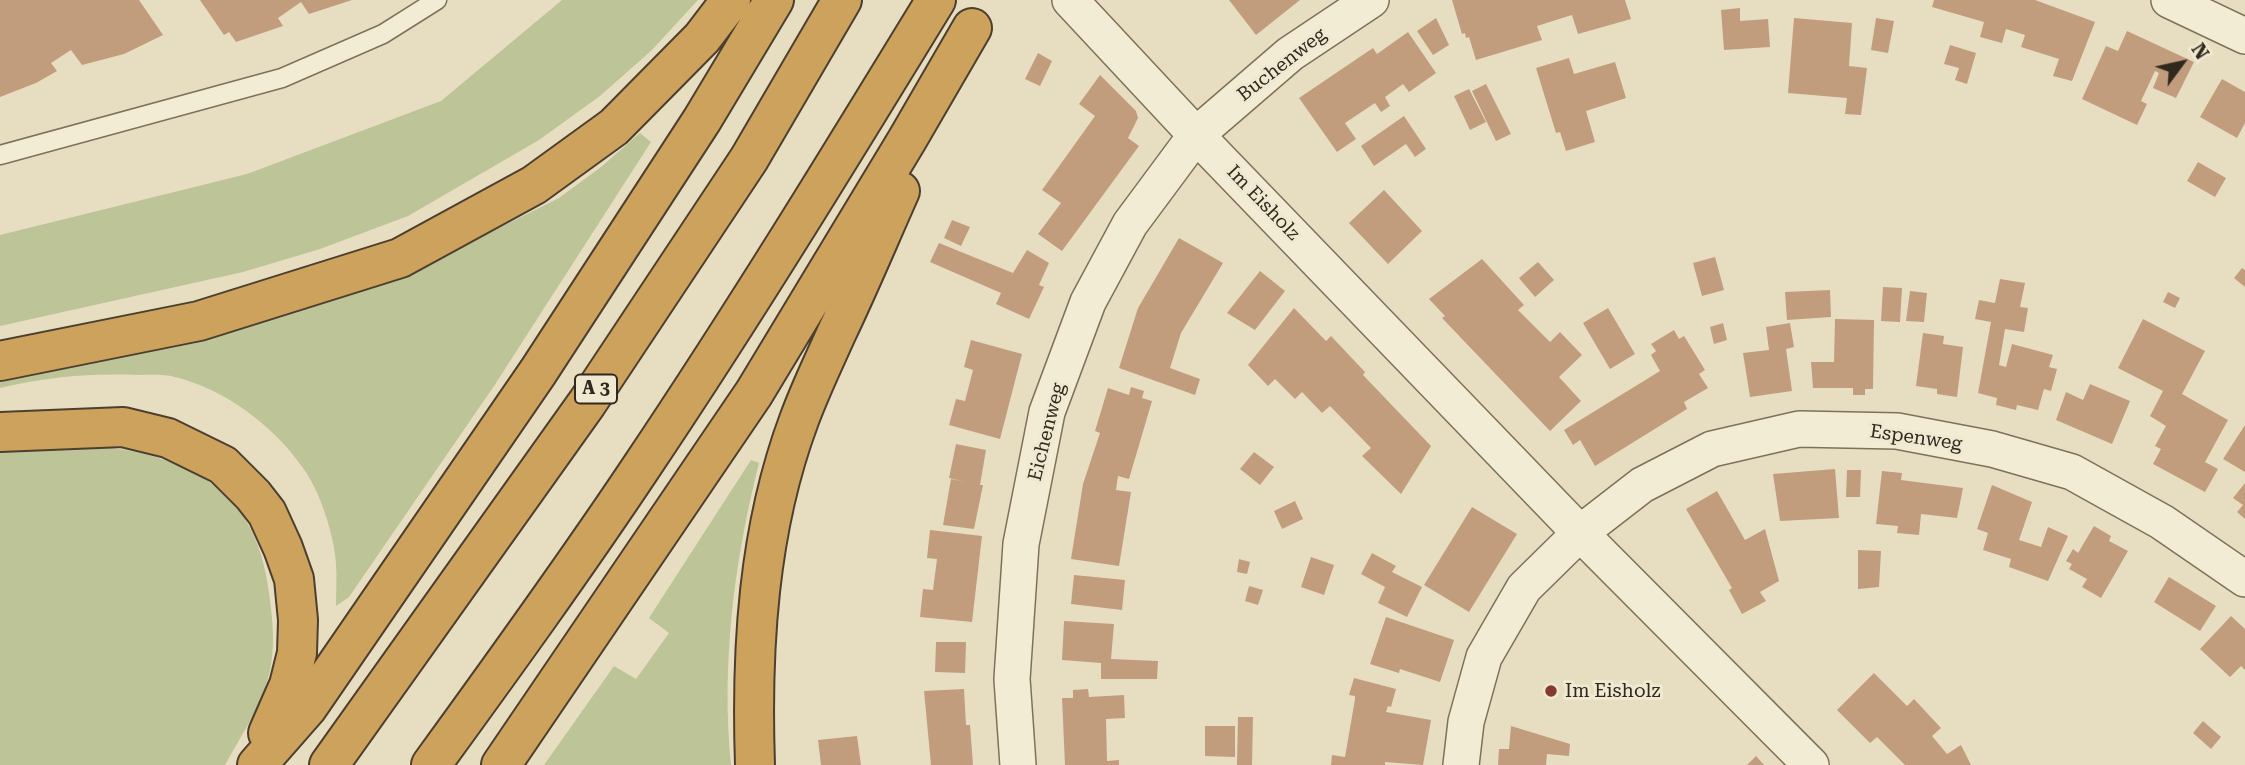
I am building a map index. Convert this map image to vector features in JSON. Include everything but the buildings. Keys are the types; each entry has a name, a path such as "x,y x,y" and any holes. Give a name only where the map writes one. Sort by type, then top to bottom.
{"highway":[{"path":"0,361 200,321 400,257 534,185 614,127 702,38 731,0"},
{"path":"255,765 307,708 538,372 702,120 774,0"},
{"name":"A 3","path":"329,765 587,403 749,159 842,0"},
{"path":"431,765 526,635 642,466 804,216 936,0"},
{"path":"501,765 754,393 901,151 978,14"},
{"path":"755,765 754,661 758,600 768,535 788,454 810,392 978,14"},
{"path":"0,432 123,427 168,438 223,465 267,513 294,579 298,620 297,653 289,685 255,765"}],"street":[{"name":"Im Eisholz","path":"1070,0 1196,135 1580,533 1811,765"},
{"name":"Buchenweg","path":"1196,135 1290,54 1371,0"},
{"path":"2169,0 2245,36"},
{"name":"Eichenweg","path":"1018,765 1012,679 1021,544 1048,412 1088,302 1130,224 1196,135"},
{"name":"Espenweg","path":"1461,765 1466,722 1484,657 1524,588 1580,533 1642,485 1712,449 1799,429 1897,431 1992,449 2072,472 2162,522 2245,579"}],"lane":[{"path":"0,155 282,78 383,34 437,0"}],"green space":[{"path":"562,0 698,0 652,50 600,96 539,140 408,216 320,249 243,272 0,326 0,235 247,174 441,101"},
{"path":"640,133 651,142 494,386 349,597 336,606 335,552 315,489 303,468 278,438 247,411 212,390 161,375 69,377 0,388 0,375 439,258 559,198 601,167"},
{"path":"79,444 149,455 180,466 207,480 230,499 248,524 261,555 269,593 273,647 268,678 260,701 225,765 0,765 0,451"},
{"path":"751,460 759,463 737,575 729,651 728,727 731,765 544,765 614,666 636,679 669,633 649,618"}],"place":[{"name":"Im Eisholz","path":"1551,691"}]}
